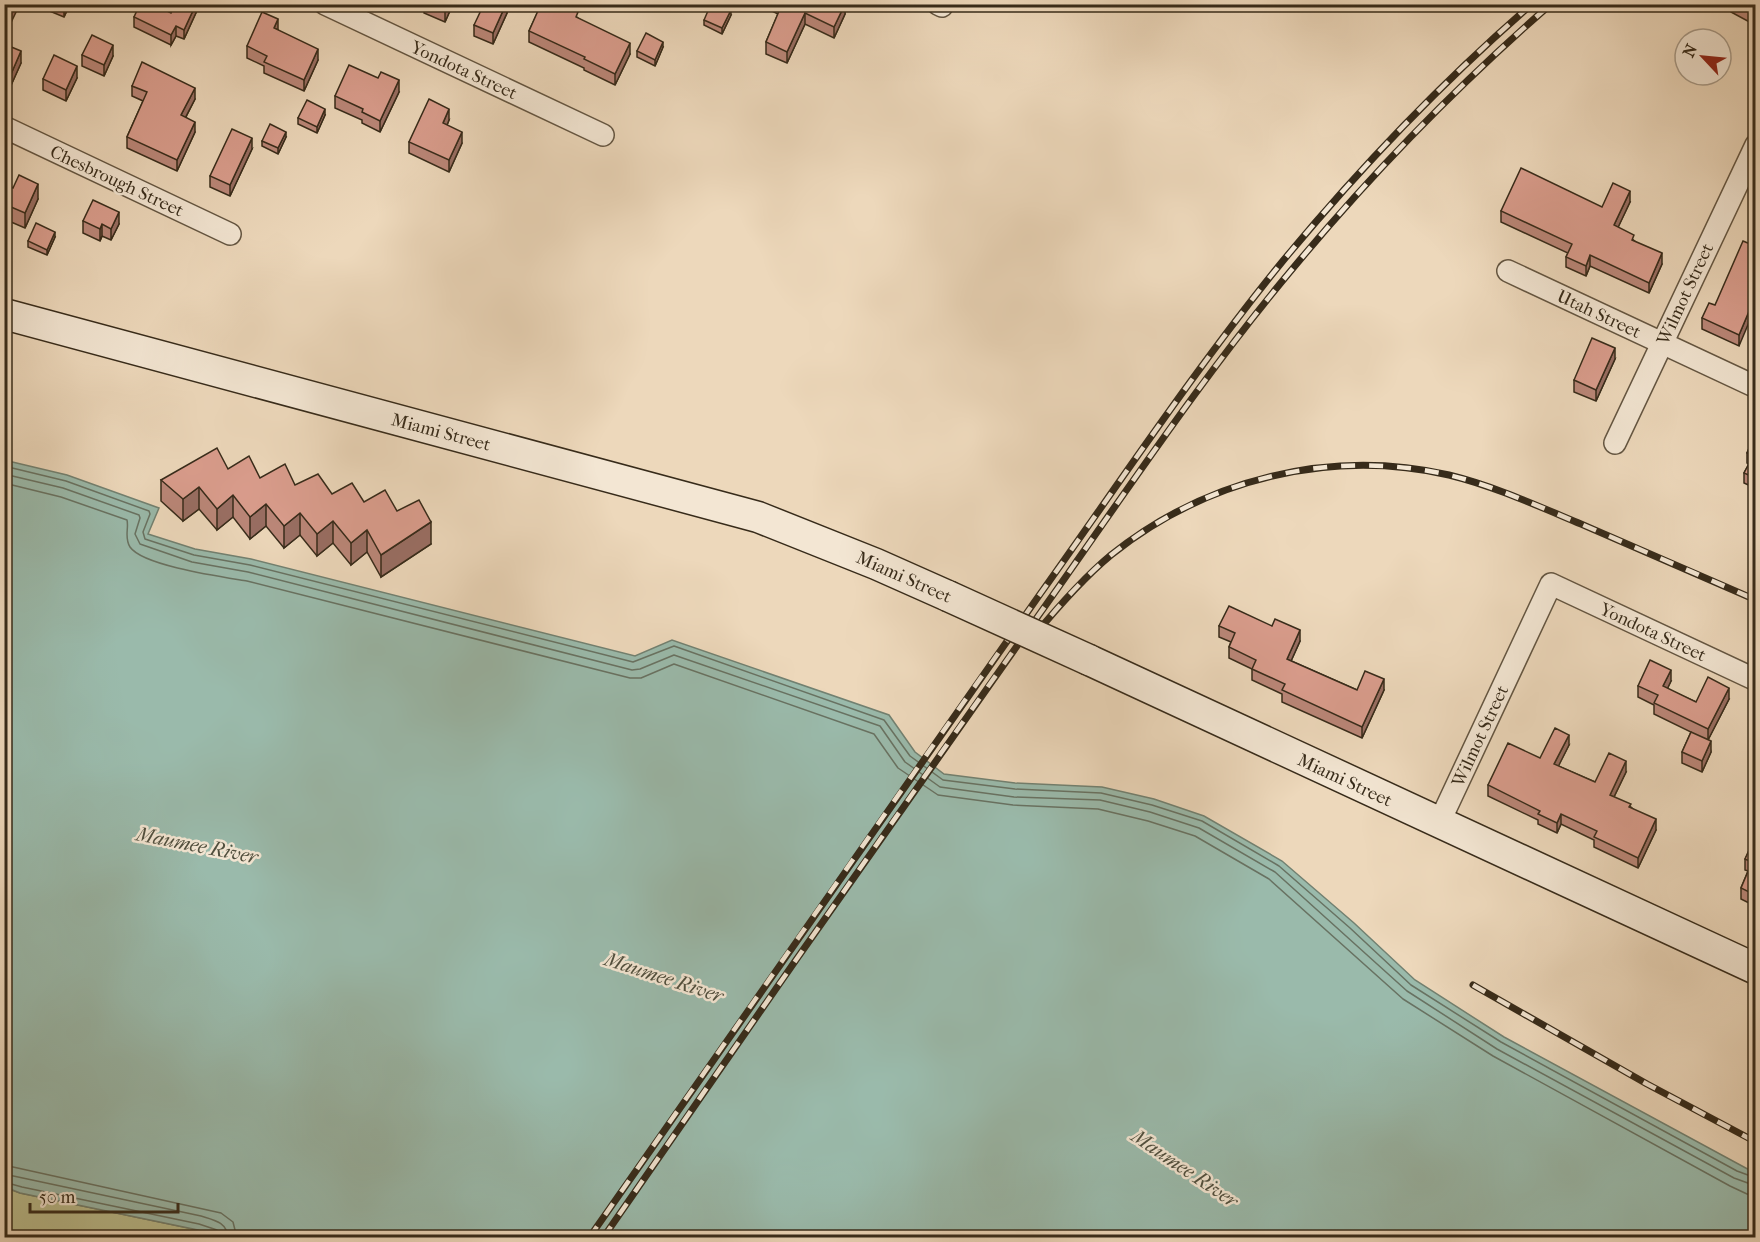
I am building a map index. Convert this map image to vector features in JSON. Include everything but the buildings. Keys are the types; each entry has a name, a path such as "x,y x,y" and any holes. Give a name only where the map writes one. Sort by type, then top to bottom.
{"street":[{"name":"Yondota Street","path":"325,4 603,135"},
{"name":"Chesbrough Street","path":"4,127 231,234"},
{"name":"Wilmot Street","path":"1615,444 1755,145"},
{"name":"Utah Street","path":"1508,271 1755,387"},
{"name":"Miami Street","path":"4,314 758,517 876,564 948,596 1755,969"},
{"name":"Yondota Street","path":"1551,584 1755,680"},
{"name":"Wilmot Street","path":"1439,823 1551,584"}],"green space":[{"path":"4,1187 20,1193 223,1237 5,1237"}],"water":[{"name":"Maumee River","path":"4,460 67,475 159,508 148,534 195,549 251,559 635,656 672,640 889,715 915,752 944,774 1015,783 1102,787 1154,799 1204,816 1282,861 1354,923 1415,980 1504,1037 1755,1173 1755,1237 223,1238 198,1230 20,1193 5,1187"}],"railway":[{"path":"589,1238 1127,470 1250,303 1311,228 1401,128 1532,4"},
{"path":"603,1238 936,760 1229,348 1354,197 1417,130 1551,4"},
{"path":"1033,637 1070,594 1111,555 1148,529 1187,507 1228,489 1271,476 1315,468 1359,465 1404,468 1449,475 1483,485 1549,510 1756,600"},
{"path":"1473,985 1647,1084 1756,1142"}]}
